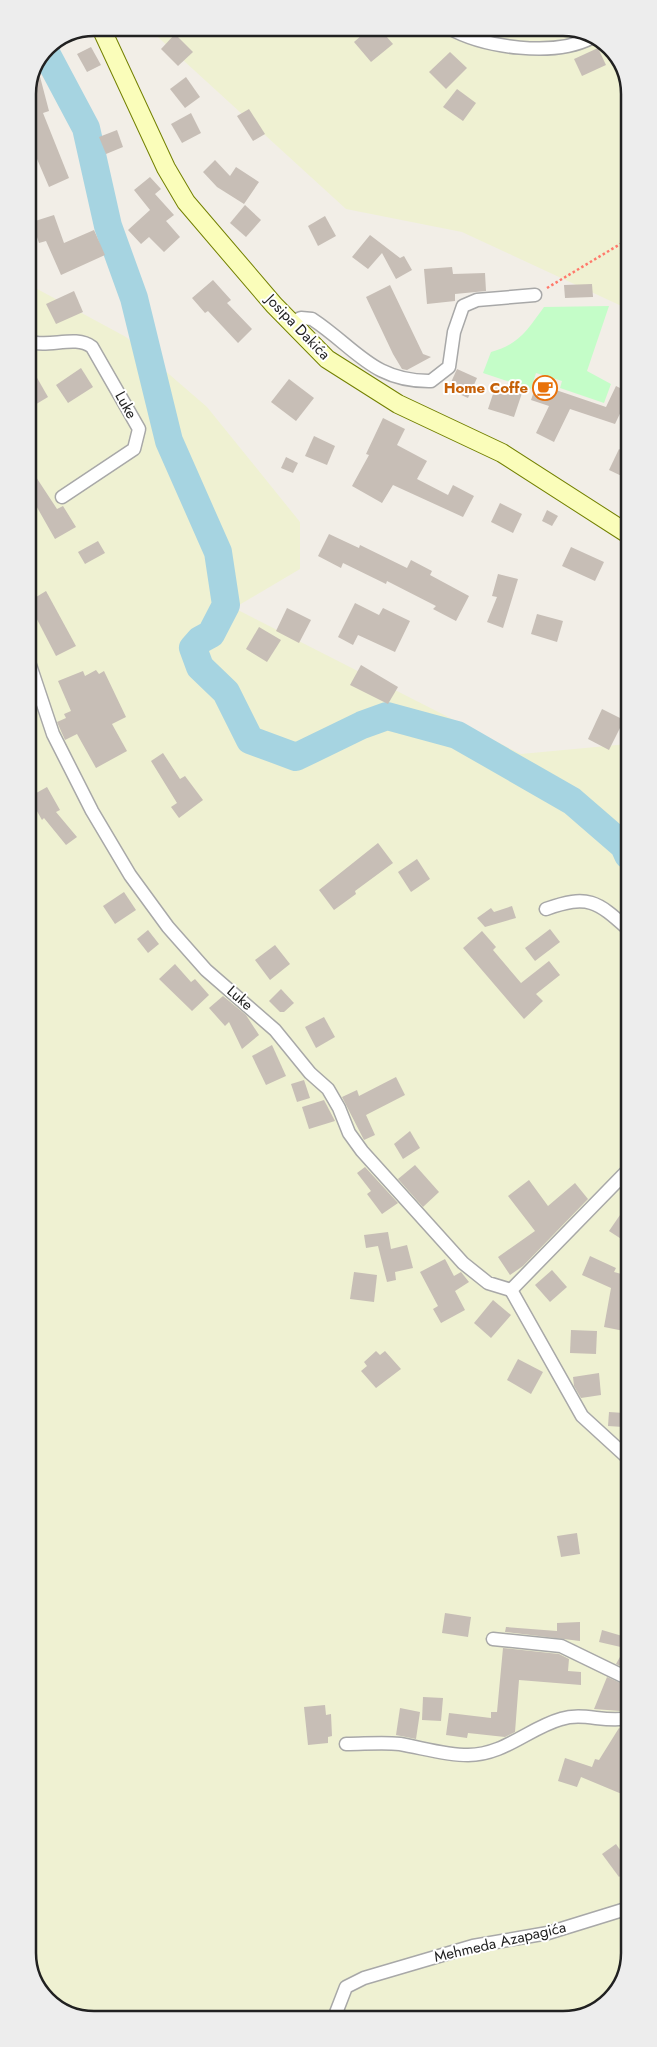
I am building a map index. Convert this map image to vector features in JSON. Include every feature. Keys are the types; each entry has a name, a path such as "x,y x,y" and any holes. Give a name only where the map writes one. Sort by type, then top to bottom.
{"main road":[{"name":"Josipa Dakića","path":"105,36 151,137 186,202 291,322 327,359 398,404 502,453 621,530"}],"street":[{"path":"472,36 494,44 526,48 561,47 585,41"},
{"path":"291,322 301,318 312,319 376,369 395,377 431,381 449,367 454,332 463,306 477,300 535,296"},
{"name":"Luke","path":"36,344 81,341 92,347 139,429 134,449 62,497"},
{"name":"Luke","path":"36,683 53,734 92,811 130,875 168,927 206,970 275,1030 310,1073 328,1089 340,1108 350,1134 362,1152 463,1262 488,1283 511,1290"},
{"path":"546,909 568,901 588,902 603,906 621,922"},
{"path":"621,1177 511,1290 582,1416 621,1451"},
{"path":"492,1639 561,1646 621,1675"},
{"path":"346,1744 399,1744 440,1753 470,1755 504,1747 561,1718 574,1716 621,1719"},
{"name":"Mehmeda Azapagića","path":"337,2011 346,1987 364,1978 472,1946 548,1933 621,1911"}],"path":[{"path":"535,296 621,244"}],"green space":[{"path":"157,36 566,36 592,44 604,53 611,62 619,80 621,95 621,306 462,232 346,209"},
{"path":"36,288 126,337 207,407 300,522 300,569 234,608 521,754 621,745 621,1952 618,1971 609,1988 595,2001 577,2009 562,2011 91,2011 80,2009 62,2001 44,1982 38,1967 36,1952"},
{"path":"609,306 587,371 611,384 604,403 560,388 562,381 536,373 531,389 483,373 491,352 509,345 522,335 544,307"}],"building":[{"path":"173,36 177,36 193,52 178,66 161,49"},
{"path":"361,36 386,36 393,44 371,62 354,42"},
{"path":"91,47 101,65 87,72 77,54"},
{"path":"598,48 606,65 582,76 574,59"},
{"path":"450,52 467,68 446,89 429,72"},
{"path":"40,76 49,111 43,113 69,178 49,187 36,157 36,95"},
{"path":"186,77 200,97 185,108 170,89"},
{"path":"457,89 476,103 463,121 443,107"},
{"path":"249,109 265,134 253,141 237,116"},
{"path":"191,113 201,133 182,143 171,124"},
{"path":"117,130 123,147 106,154 99,137"},
{"path":"215,160 230,176 236,167 259,182 244,204 217,187 203,172"},
{"path":"150,177 161,189 155,194 174,215 166,221 180,237 164,252 149,237 141,244 128,230 150,210 134,190"},
{"path":"245,205 261,220 246,237 230,223"},
{"path":"54,215 64,243 94,230 105,255 61,275 46,241 39,243 36,234 36,221"},
{"path":"325,216 336,236 318,246 308,226"},
{"path":"370,235 400,258 404,256 412,270 396,279 382,253 368,269 352,257"},
{"path":"452,267 453,274 485,273 486,291 455,294 455,301 427,304 424,269"},
{"path":"213,280 231,300 227,303 252,329 238,343 208,311 205,313 192,298"},
{"path":"592,284 593,297 565,298 564,285"},
{"path":"390,285 423,354 431,357 407,370 402,369 393,354 366,297"},
{"path":"74,291 83,312 56,324 46,304"},
{"path":"81,368 93,387 68,403 56,385"},
{"path":"457,369 477,378 468,398 448,389"},
{"path":"36,376 48,397 36,404"},
{"path":"539,377 556,382 553,389 606,407 616,386 621,388 621,412 615,424 570,409 554,442 536,433 549,406 531,400"},
{"path":"289,379 314,398 296,421 271,402"},
{"path":"496,385 522,393 514,417 488,409"},
{"path":"383,418 405,429 397,445 427,461 417,479 448,495 453,485 474,496 463,517 393,485 382,503 352,486 369,455 366,454"},
{"path":"314,436 335,446 327,465 305,456"},
{"path":"619,449 621,450 621,476 609,470"},
{"path":"286,457 298,463 293,473 281,468"},
{"path":"36,477 57,509 63,506 76,527 55,539 36,506"},
{"path":"500,503 522,514 513,533 491,522"},
{"path":"547,510 558,516 552,526 542,521"},
{"path":"329,534 359,548 360,545 407,568 411,560 432,571 430,575 469,596 456,621 433,609 436,606 387,581 386,584 343,563 341,568 318,556"},
{"path":"98,541 105,553 85,564 78,552"},
{"path":"571,547 604,562 595,581 562,566"},
{"path":"498,574 518,579 503,628 487,622 497,597 492,596"},
{"path":"46,591 76,646 56,656 36,617 36,597"},
{"path":"355,603 379,615 383,608 410,621 395,652 358,635 353,645 338,637"},
{"path":"287,608 311,620 299,643 276,631"},
{"path":"537,614 563,621 557,642 531,634"},
{"path":"259,627 281,640 267,662 246,649"},
{"path":"361,665 398,687 388,704 350,685"},
{"path":"96,670 99,674 104,671 126,717 112,724 127,751 96,768 77,734 65,740 57,722 66,718 64,714 71,711 58,681 83,671 85,676"},
{"path":"602,709 621,718 621,726 609,750 588,739"},
{"path":"163,753 180,779 185,776 203,800 179,818 171,807 177,803 151,761"},
{"path":"47,787 60,810 56,812 77,837 66,845 44,818 42,820 36,809 36,793"},
{"path":"378,843 393,863 355,891 356,894 334,910 319,890"},
{"path":"417,859 430,879 411,892 398,872"},
{"path":"124,892 136,910 115,924 103,906"},
{"path":"512,906 516,918 485,927 477,918 491,908 494,912"},
{"path":"550,929 560,942 535,961 525,948"},
{"path":"148,930 159,944 148,953 137,939"},
{"path":"482,931 496,947 493,950 521,983 549,961 560,975 536,994 543,1001 524,1019 463,948"},
{"path":"275,945 290,964 270,980 255,960"},
{"path":"175,964 191,982 195,979 209,995 192,1011 159,979"},
{"path":"281,989 294,1003 284,1012 280,1012 269,1001"},
{"path":"223,996 246,1015 259,1035 242,1049 229,1022 225,1026 209,1008"},
{"path":"324,1017 335,1037 316,1048 305,1027"},
{"path":"272,1045 286,1076 266,1085 252,1056"},
{"path":"396,1077 405,1095 366,1115 375,1135 364,1140 342,1097 357,1090 359,1096"},
{"path":"304,1080 310,1098 297,1102 291,1084"},
{"path":"324,1100 335,1121 309,1129 302,1107"},
{"path":"410,1131 420,1148 403,1159 394,1144"},
{"path":"415,1165 439,1192 423,1207 398,1179"},
{"path":"365,1167 398,1203 382,1214 367,1194 371,1191 357,1173"},
{"path":"529,1180 548,1206 575,1183 588,1199 523,1266 510,1275 498,1257 535,1231 508,1196"},
{"path":"621,1214 621,1239 609,1231"},
{"path":"388,1232 391,1249 407,1245 413,1268 395,1272 396,1280 387,1282 378,1246 366,1248 364,1235"},
{"path":"590,1256 616,1268 614,1272 621,1274 621,1330 604,1327 611,1288 582,1275"},
{"path":"445,1259 454,1276 461,1272 469,1282 455,1291 465,1310 441,1323 433,1309 438,1306 420,1272"},
{"path":"552,1270 567,1287 550,1302 535,1285"},
{"path":"354,1272 377,1275 374,1302 350,1299"},
{"path":"493,1300 511,1315 491,1338 474,1323"},
{"path":"571,1330 597,1331 596,1354 570,1353"},
{"path":"376,1351 380,1355 385,1351 401,1369 376,1388 361,1371 367,1366 364,1362"},
{"path":"518,1359 543,1372 531,1394 507,1380"},
{"path":"599,1373 601,1395 581,1398 574,1386 573,1377"},
{"path":"609,1412 621,1413 621,1427 608,1426"},
{"path":"577,1533 580,1554 561,1557 557,1536"},
{"path":"445,1613 471,1617 468,1637 442,1633"},
{"path":"580,1622 580,1641 505,1632 506,1627 557,1631 557,1623"},
{"path":"602,1630 621,1636 621,1647 599,1642"},
{"path":"503,1648 559,1654 569,1659 568,1671 581,1672 581,1685 519,1680 515,1732 505,1737 468,1733 467,1738 446,1735 449,1713 491,1718 491,1712 497,1712"},
{"path":"621,1655 621,1666 616,1664"},
{"path":"607,1677 621,1683 620,1711 594,1709"},
{"path":"423,1697 443,1698 441,1721 422,1720"},
{"path":"325,1705 326,1715 331,1714 332,1736 328,1737 328,1743 308,1745 304,1707"},
{"path":"400,1708 420,1712 416,1739 396,1735"},
{"path":"619,1728 621,1729 621,1794 581,1777 577,1787 558,1781 565,1758 592,1767 595,1759 599,1760"},
{"path":"616,1844 621,1851 621,1875 619,1877 602,1854"}],"waterway":[{"path":"49,58 86,128 108,226 134,298 169,441 218,552 226,605 211,634 200,640 193,648 200,667 226,692 250,740 296,757 362,725 387,716 457,735 572,801 621,843"}],"place":[{"name":"Home Coffe","path":"545,388"}]}
